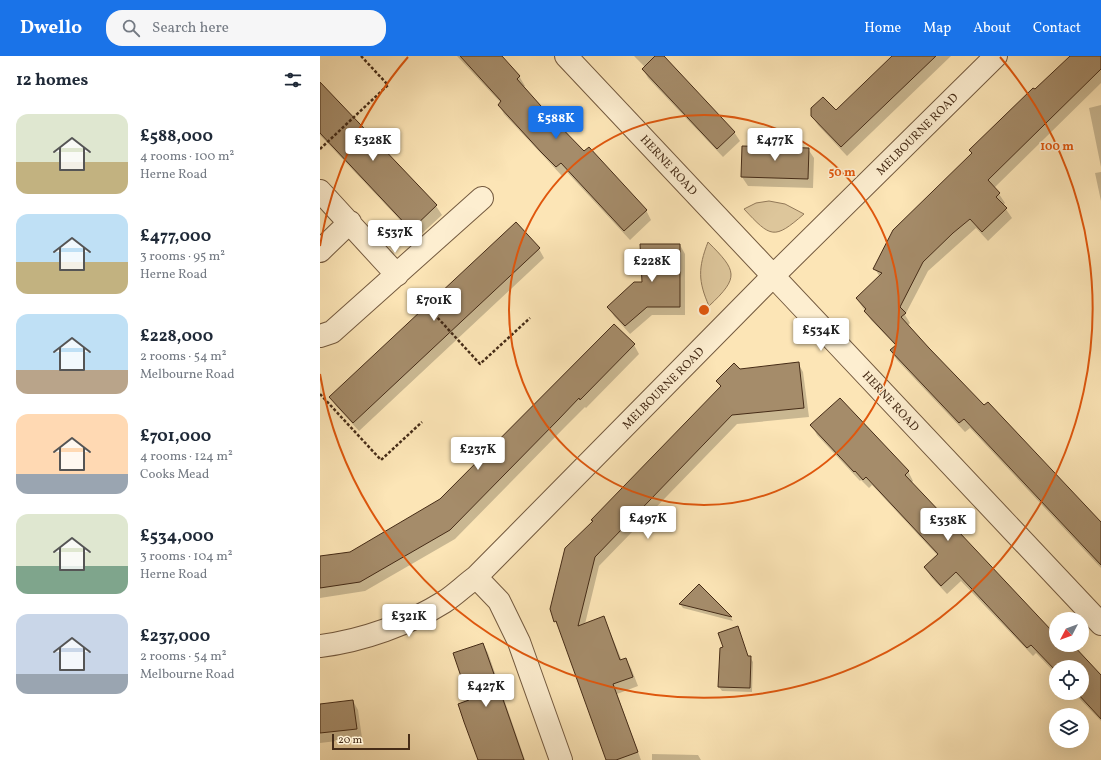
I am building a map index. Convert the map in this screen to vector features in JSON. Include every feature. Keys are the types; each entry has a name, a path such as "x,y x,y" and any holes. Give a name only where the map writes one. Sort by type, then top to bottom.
{"street":[{"name":"HERNE ROAD","path":"566,56 1101,624"},
{"name":"MELBOURNE ROAD","path":"320,646 362,638 390,629 444,602 476,577 773,276 996,56"},
{"path":"320,191 397,274"},
{"path":"320,336 332,332 482,198"},
{"path":"320,251 350,222"},
{"path":"476,577 499,600 519,642 561,760"}],"path":[{"path":"320,149 388,85 361,56"},
{"path":"397,274 480,364 530,318"},
{"path":"320,394 381,460 422,422"}],"shaded area":[{"path":"769,201 785,204 804,214 786,228 773,232 767,230 753,219 744,209 756,203"},
{"path":"708,242 725,260 731,274 730,281 726,288 709,306 701,282 702,259"}],"building":[{"path":"460,56 502,56 520,76 517,79 549,115 584,151 589,147 647,210 624,231 561,163 556,167 541,152 498,105 501,101"},
{"path":"655,56 664,56 735,132 717,149 642,69"},
{"path":"892,56 936,56 841,147 811,116 811,108 823,97 836,110"},
{"path":"1070,56 1101,56 1101,69 988,180 1000,193 996,197 1007,208 982,232 970,219 953,233 923,262 900,307 906,313 901,317 929,348 984,405 988,402 1101,522 1101,565 964,419 959,423 890,350 896,345 864,311 866,309 856,298 882,273 873,269 893,230 972,153 969,150 1033,88 1035,89"},
{"path":"320,82 437,205 411,230 320,133"},
{"path":"742,146 809,148 808,179 741,177"},
{"path":"516,222 540,248 353,423 329,397"},
{"path":"640,244 680,244 680,307 647,307 625,326 607,307 634,282 642,282"},
{"path":"614,324 635,344 580,400 579,398 450,530 360,582 320,588 320,556 350,552 440,499"},
{"path":"799,362 804,408 732,415 595,557 578,626 604,616 620,660 626,658 633,677 613,684 638,752 616,760 606,760 556,621 554,622 550,609 565,548 593,521 591,520 721,386 716,381 734,363 740,369"},
{"path":"840,398 909,471 905,475 1049,628 1049,652 1080,652 1087,660 1049,660 1049,664 1031,645 1027,648 956,572 941,586 924,567 938,554 866,477 863,480 855,471 854,472 810,425"},
{"path":"699,584 732,617 679,604"},
{"path":"738,626 748,656 751,656 750,688 718,687 720,648 723,647 718,633"},
{"path":"483,643 524,760 478,760 464,722 458,704 469,700 453,653"},
{"path":"1089,662 1101,675 1101,719 1083,700 1089,700"},
{"path":"353,700 357,729 320,733 320,704"}]}
